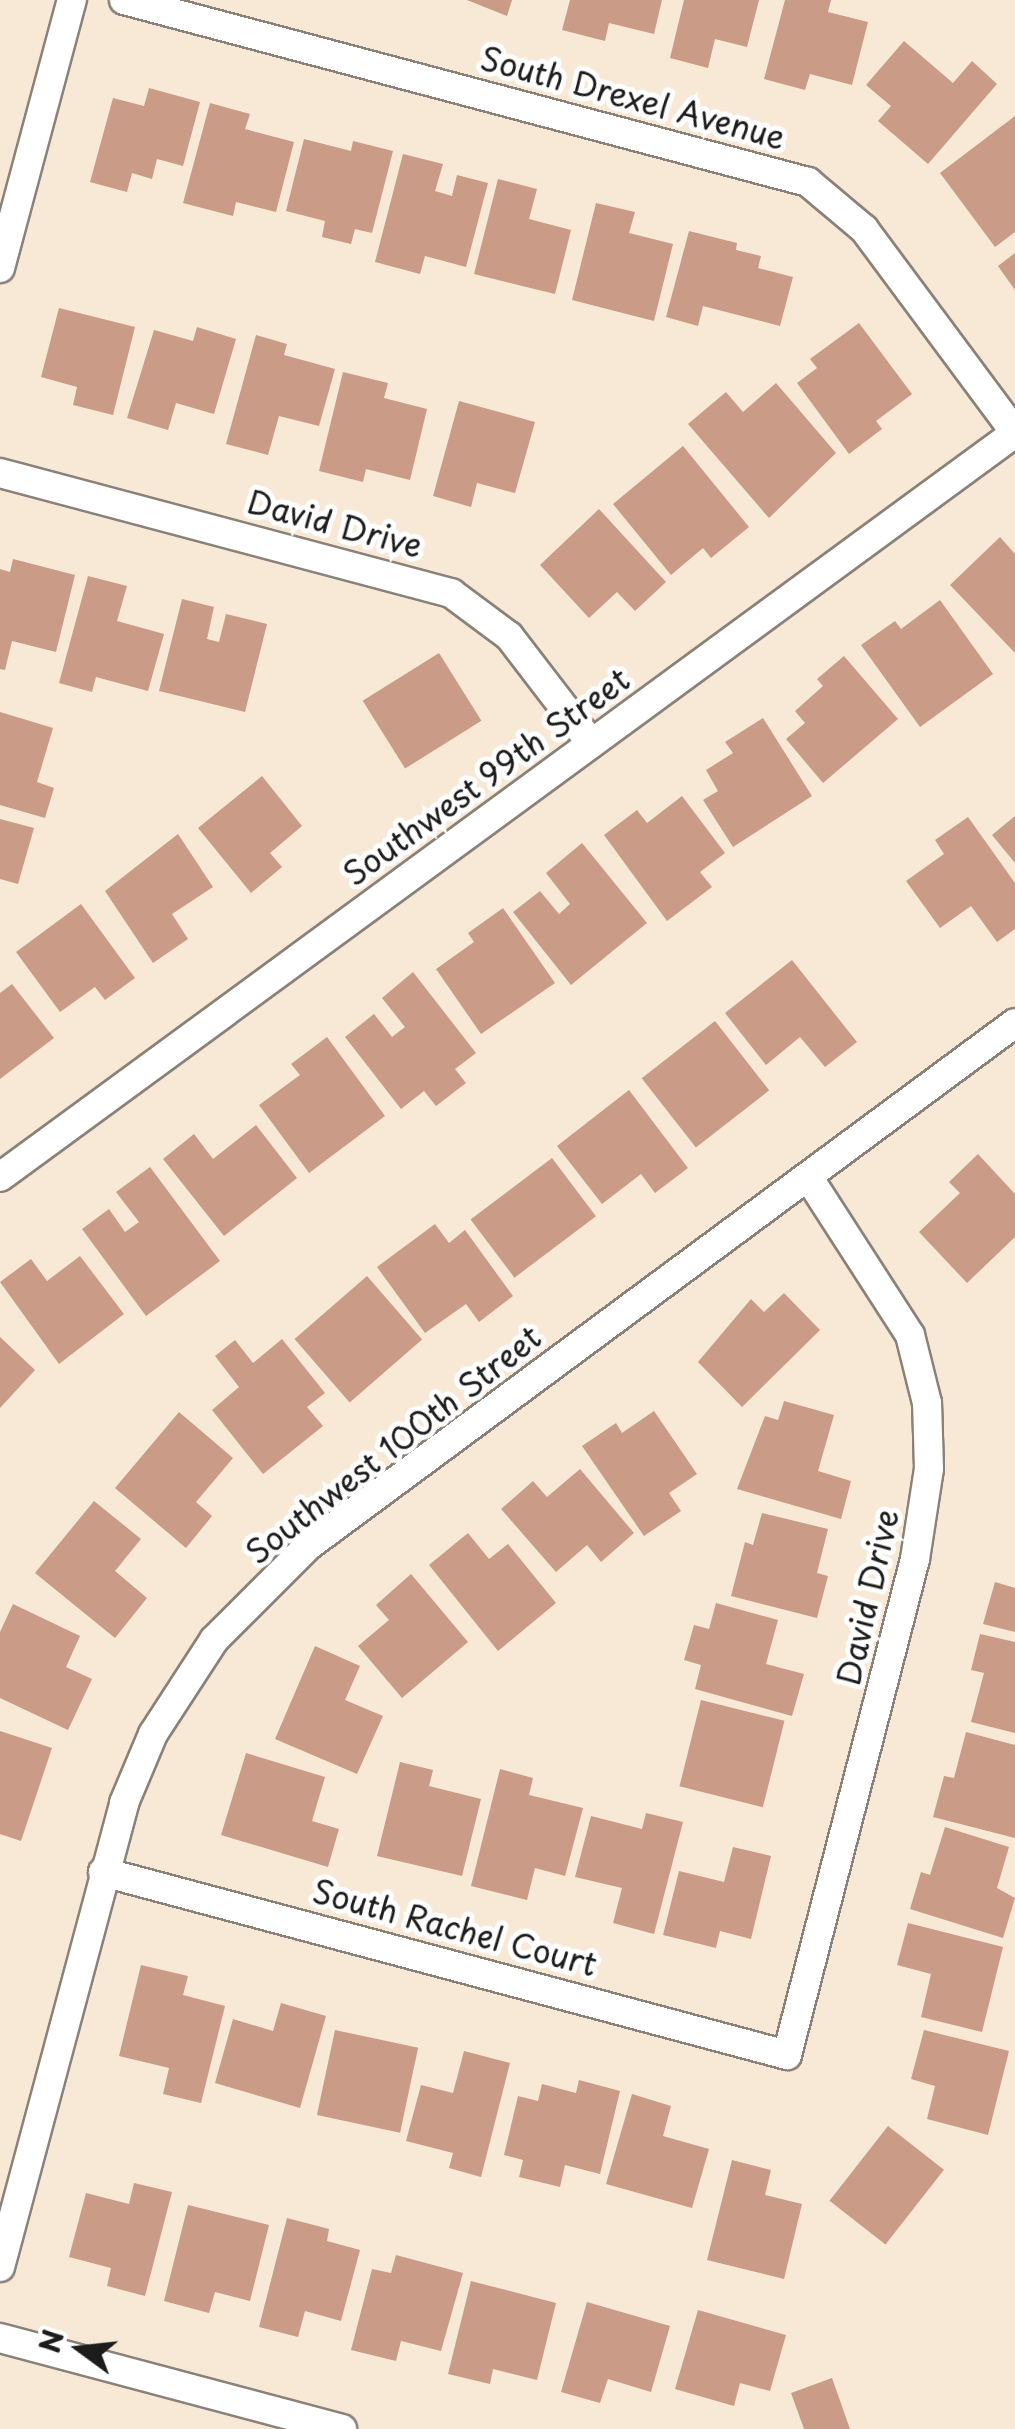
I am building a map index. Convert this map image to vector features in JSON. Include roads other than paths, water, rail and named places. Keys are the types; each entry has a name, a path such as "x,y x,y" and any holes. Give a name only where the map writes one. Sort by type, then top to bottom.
{"street":[{"path":"0,268 72,0"},
{"name":"South Drexel Avenue","path":"124,0 808,182 864,229 1015,432"},
{"name":"Southwest 99th Street","path":"0,1177 1015,432"},
{"name":"David Drive","path":"0,473 451,593 509,636 590,743"},
{"name":"Southwest 100th Street","path":"0,2267 103,1872 153,1734 214,1640 272,1577 1015,1023"},
{"name":"David Drive","path":"787,2055 915,1558 929,1470 927,1403 910,1335 808,1176"},
{"name":"South Rachel Court","path":"103,1872 787,2055"},
{"path":"0,2338 342,2429"}]}
